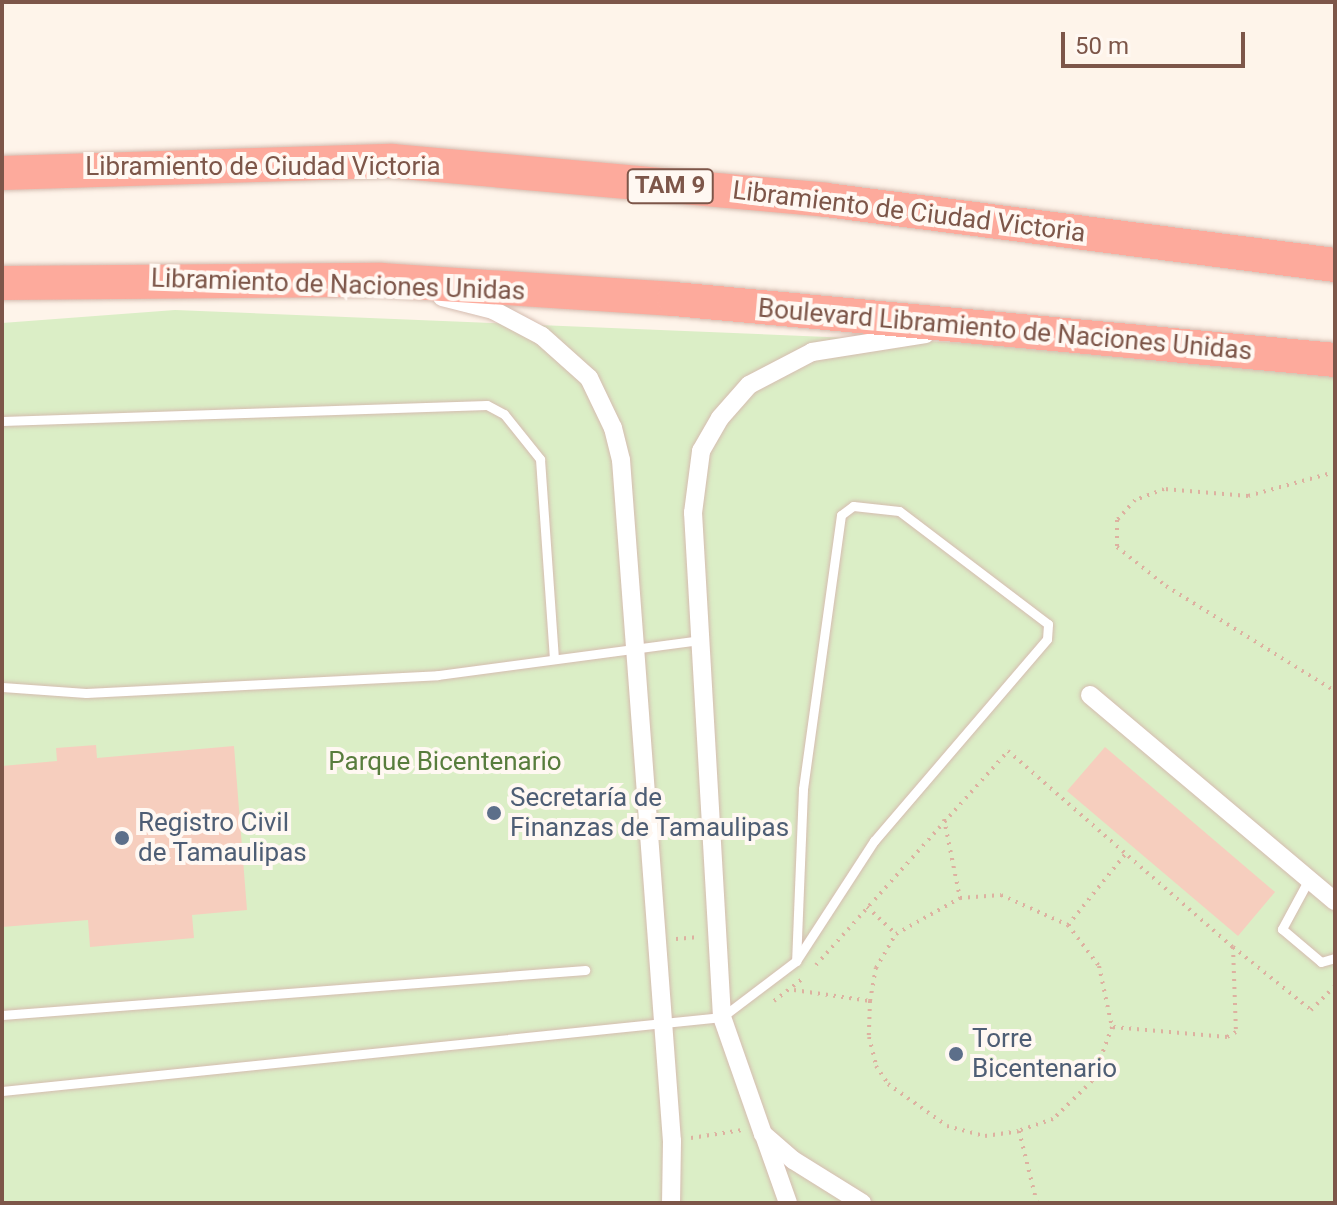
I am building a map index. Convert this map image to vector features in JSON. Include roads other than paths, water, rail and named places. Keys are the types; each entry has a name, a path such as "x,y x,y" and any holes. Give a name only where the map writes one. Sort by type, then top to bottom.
{"highway":[{"name":"Libramiento de Ciudad Victoria","path":"2,173 392,161 826,200 1335,265"},
{"name":"Libramiento de Naciones Unidas","path":"2,283 381,280 674,299"},
{"name":"Boulevard Libramiento de Naciones Unidas","path":"674,299 970,329 1335,360"}],"street":[{"path":"381,280 493,310 542,336 589,378 606,405 621,460 672,1141 671,1203"},
{"path":"788,1203 722,1017 693,513 701,451 729,407 749,385 812,352 970,329"},
{"path":"1090,695 1335,901"},
{"path":"762,1130 793,1160 862,1203"}],"lane":[{"path":"2,421 487,405 504,414 540,459 554,657"},
{"path":"2,1091 722,1017 796,961 874,841 1047,639 1048,624 899,511 853,506 841,515 803,789 796,961"},
{"path":"2,687 86,693 438,675 635,645 701,640"},
{"path":"1309,879 1281,925 1321,962 1335,958"},
{"path":"2,1015 585,970"}],"place":[{"name":"Secretaría de Finanzas de Tamaulipas","path":"494,813"},
{"name":"Registro Civil de Tamaulipas","path":"122,838"},
{"name":"Torre Bicentenario","path":"956,1054"}],"park label":[{"name":"Parque Bicentenario","path":"445,762"}]}
